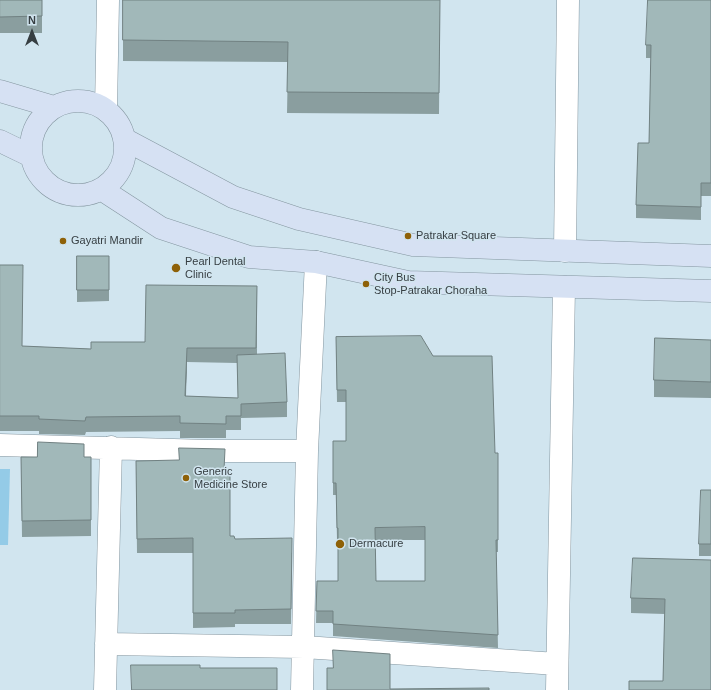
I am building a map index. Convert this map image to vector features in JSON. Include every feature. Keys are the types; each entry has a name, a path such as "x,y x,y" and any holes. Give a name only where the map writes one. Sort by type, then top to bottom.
{"main road":[{"path":"0,92 54,107"},
{"path":"73,101 90,102 106,110 119,125 124,139 123,161 115,177 101,189 84,195 65,193 48,184 36,171 31,156 32,135 41,118 54,107 73,101"},
{"path":"124,139 233,198 299,219 413,245 711,256"},
{"path":"0,141 31,156"},
{"path":"101,189 161,228 249,257 316,262 408,282 711,291"}],"street":[{"path":"106,110 108,0"},
{"path":"565,251 568,0"},
{"path":"302,690 307,451 316,262"},
{"path":"557,690 564,287"},
{"path":"0,445 111,447 208,451 307,451"},
{"path":"105,690 111,447"},
{"path":"106,644 304,647 557,664"}],"shaded area":[{"path":"0,469 10,469 8,545 0,545"}],"building":[{"path":"0,0 42,0 42,16 0,17"},
{"path":"123,0 440,0 439,93 287,92 288,42 123,40"},
{"path":"648,0 711,0 711,183 701,183 701,207 636,205 638,143 649,143 651,45 646,45"},
{"path":"77,256 109,256 109,290 77,290"},
{"path":"0,265 23,265 22,346 91,349 91,342 145,342 146,285 257,286 256,348 187,348 185,396 238,398 237,355 285,353 287,402 241,404 241,416 226,416 226,424 180,423 180,416 86,417 85,421 39,419 39,416 0,416"},
{"path":"421,336 433,356 492,356 495,453 498,453 498,540 496,540 498,635 333,624 333,611 316,611 317,581 338,581 338,528 336,483 333,483 333,441 346,441 346,390 337,390 336,337","holes":["425,527 425,581 376,581 375,528"]},
{"path":"655,338 711,340 711,382 654,380"},
{"path":"38,442 84,444 84,457 91,457 91,520 22,521 21,457 37,457"},
{"path":"179,448 225,449 224,470 230,470 230,536 234,536 235,539 292,538 291,609 235,610 235,613 193,613 193,538 137,539 136,461 179,460"},
{"path":"701,490 711,490 711,544 699,544"},
{"path":"633,558 711,560 711,690 629,690 629,681 663,681 665,599 631,598"},
{"path":"333,650 390,654 390,689 489,688 489,690 327,690 327,668 333,668"},
{"path":"131,665 200,665 200,668 277,668 277,690 132,690"}],"place":[{"name":"Patrakar Square","path":"408,236"},
{"name":"Gayatri Mandir","path":"63,241"},
{"name":"Pearl Dental Clinic","path":"176,268"},
{"name":"City Bus Stop-Patrakar Choraha","path":"366,284"},
{"name":"Generic Medicine Store","path":"186,478"},
{"name":"Dermacure","path":"340,544"}]}
